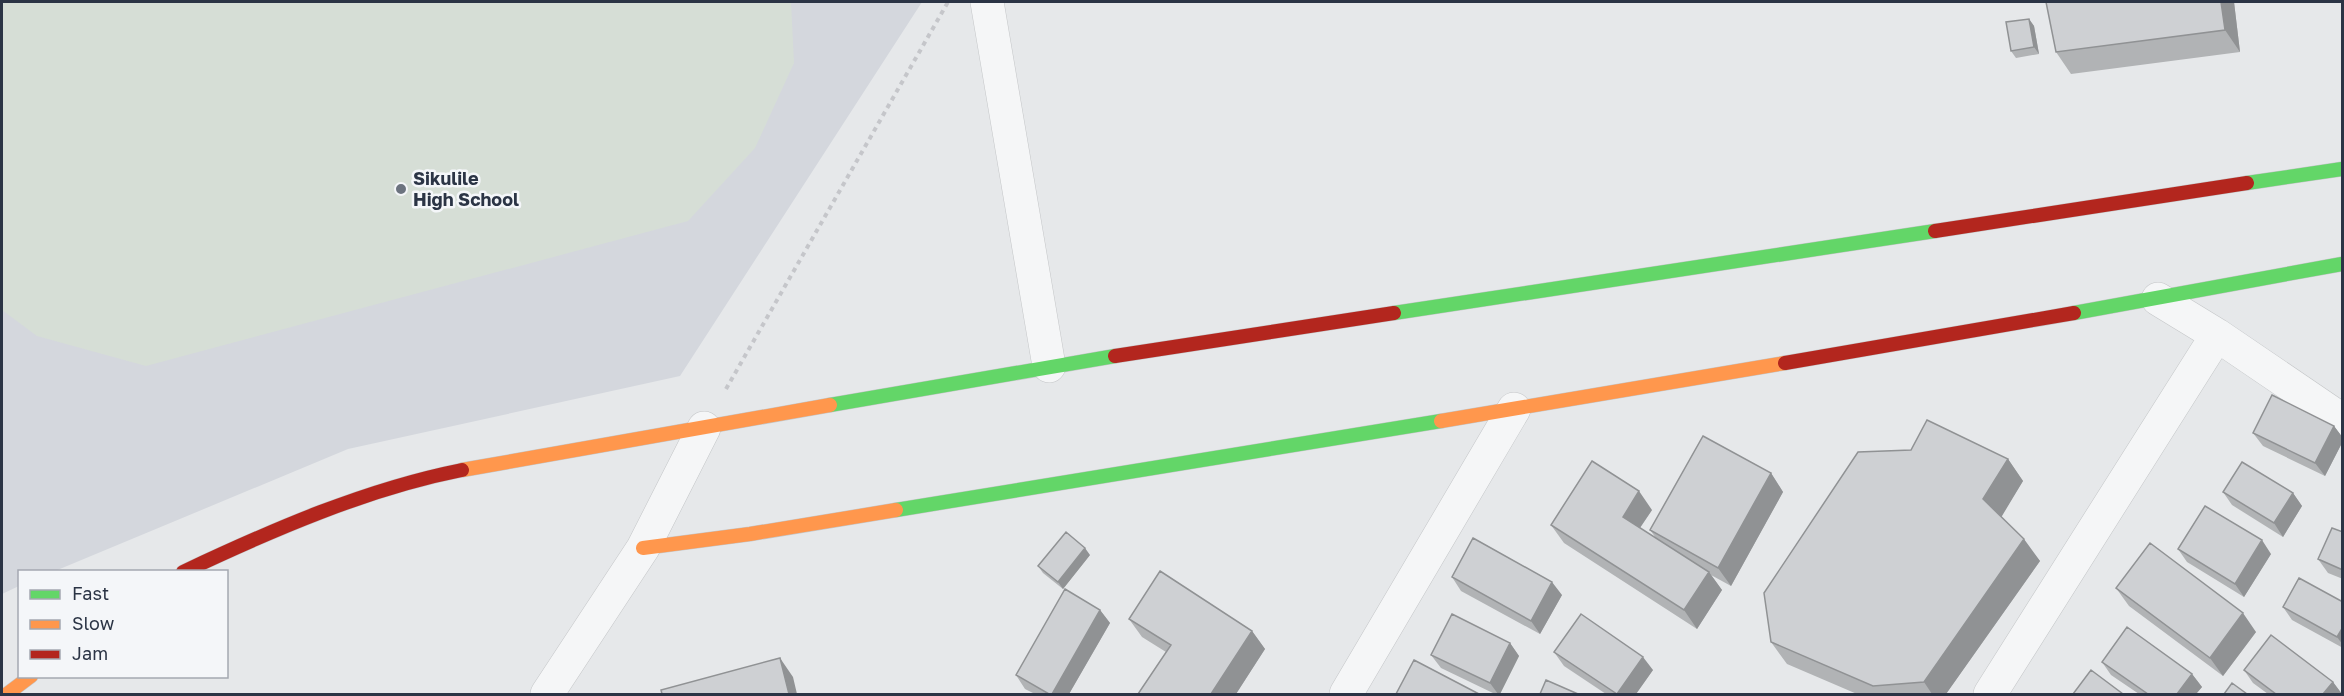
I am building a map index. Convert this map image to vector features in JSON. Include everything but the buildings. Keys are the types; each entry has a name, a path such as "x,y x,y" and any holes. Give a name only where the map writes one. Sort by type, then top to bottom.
{"street":[{"path":"987,2 1049,366"},
{"path":"187,570 251,540 367,496 453,472 1049,366 2343,169"},
{"path":"642,548 750,534 1514,409 2158,299 2343,264"},
{"path":"2158,299 2217,335 2343,420"},
{"path":"1990,694 2217,335"},
{"path":"1346,694 1514,409"},
{"path":"546,694 642,548 704,428"},
{"path":"7,694 28,678"}],"path":[{"path":"704,428 948,2"}],"shaded area":[{"name":"Sikulile High School","path":"2,2 922,2 680,376 348,449 57,570 18,570 18,586 2,594"},
{"name":"Sikulile High School","path":"2,2 791,2 794,63 755,148 688,221 146,366 37,336 2,310"}],"traffic: fast":[{"path":"2247,183 2342,169"},
{"path":"1394,313 1935,231"},
{"path":"2074,313 2342,264"},
{"path":"830,405 1115,356"},
{"path":"896,510 1441,421"}],"traffic: slow":[{"path":"1441,421 1785,363"},
{"path":"462,470 830,405"},
{"path":"643,548 750,534 896,510"},
{"path":"7,694 28,678"}],"traffic: jam":[{"path":"1935,231 2247,183"},
{"path":"1115,356 1394,313"},
{"path":"1785,363 2074,313"},
{"path":"187,570 320,512 390,488 462,470"}],"place":[{"name":"Sikulile High School","path":"401,189"}]}
